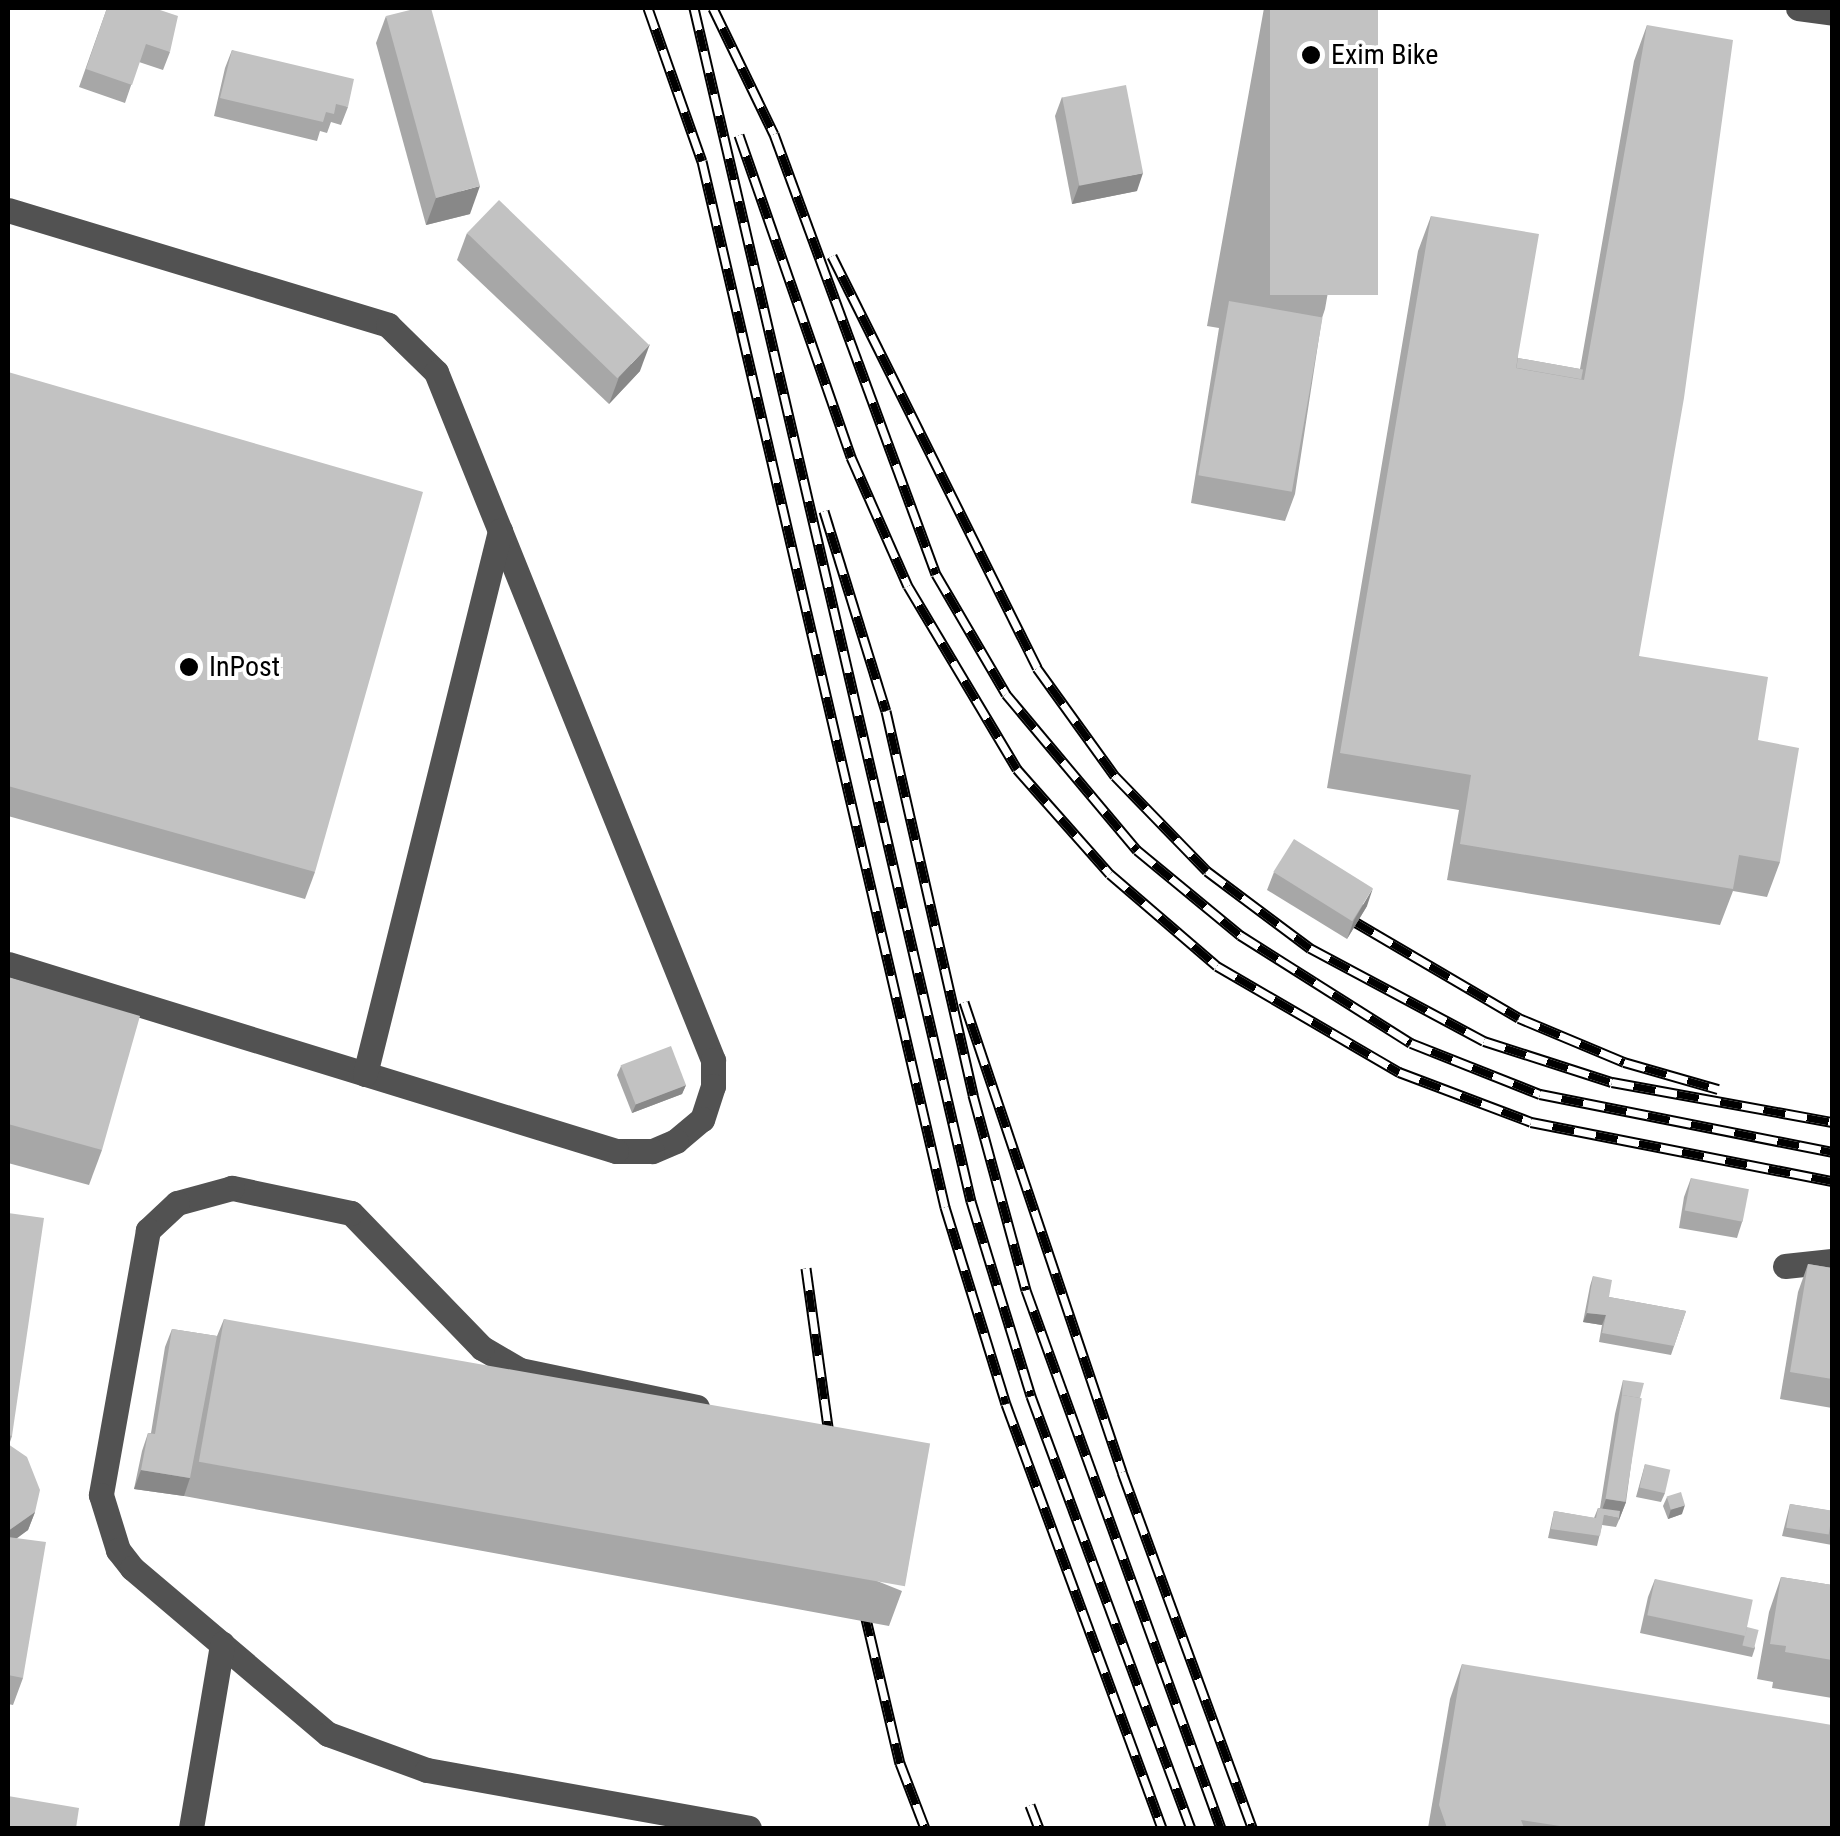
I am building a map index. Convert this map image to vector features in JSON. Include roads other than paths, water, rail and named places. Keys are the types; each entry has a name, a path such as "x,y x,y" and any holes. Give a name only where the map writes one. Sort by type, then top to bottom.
{"lane":[{"path":"1798,8 1832,14"},
{"path":"8,210 388,326 436,372 713,1060 713,1086 702,1119 676,1141 652,1151 616,1151 8,964"},
{"path":"365,1074 500,531"},
{"path":"714,1411 520,1370 482,1348 351,1213 232,1188 177,1203 148,1230 102,1496 118,1550 132,1568 328,1734 379,1757 748,1828"},
{"path":"1784,1266 1832,1261"},
{"path":"191,1828 222,1644"}],"railway":[{"path":"648,8 702,161 945,1207 1006,1404 1162,1828"},
{"path":"694,8 971,1201 1031,1396 1191,1828"},
{"path":"713,8 774,134 936,574 1006,694 1137,850 1240,935 1411,1043 1540,1094 1832,1152"},
{"path":"739,135 851,457 908,586 1017,769 1110,874 1217,966 1399,1072 1531,1122 1832,1181"},
{"path":"832,256 1037,668 1115,776 1207,871 1310,948 1484,1041 1612,1082 1832,1122"},
{"path":"824,511 886,711 973,1095 1026,1290 1221,1828"},
{"path":"1335,910 1519,1018 1624,1062 1718,1089"},
{"path":"964,1002 1122,1472 1252,1828"},
{"path":"806,1268 832,1456"},
{"path":"860,1593 900,1763 925,1828"},
{"path":"1030,1805 1039,1828"}],"place":[{"name":"Exim Bike","path":"1311,55"},
{"name":"InPost","path":"189,667"}]}
